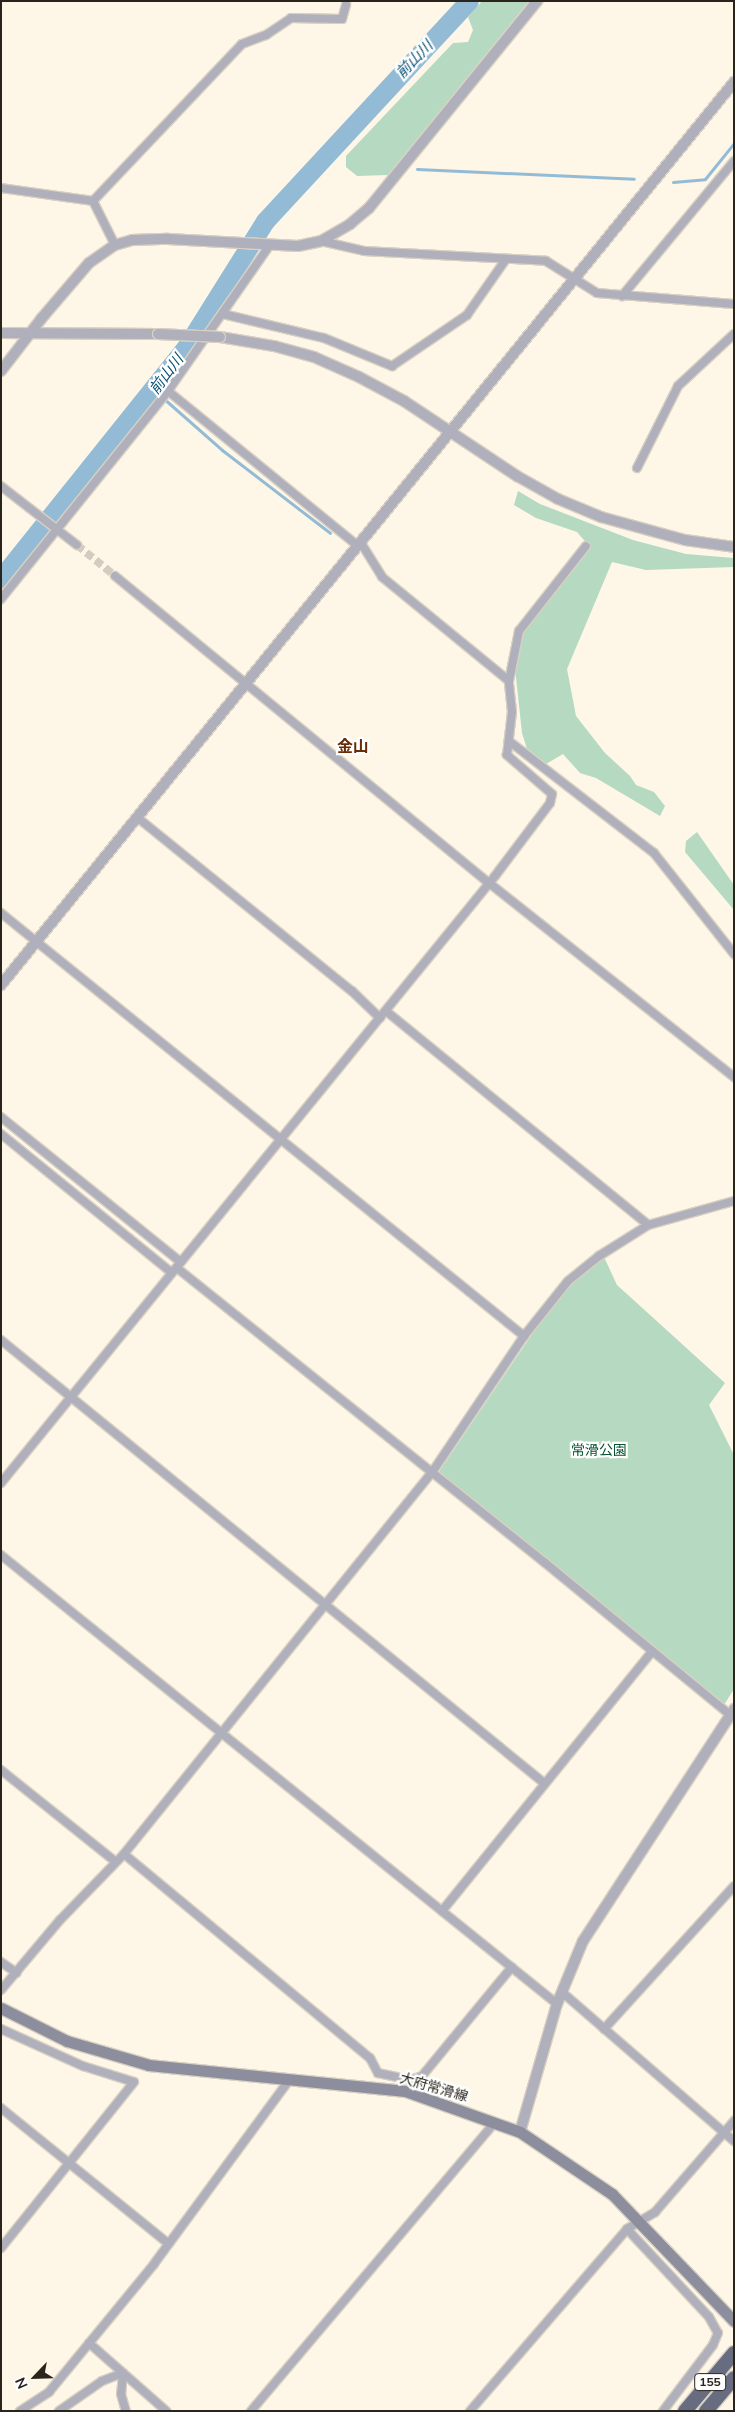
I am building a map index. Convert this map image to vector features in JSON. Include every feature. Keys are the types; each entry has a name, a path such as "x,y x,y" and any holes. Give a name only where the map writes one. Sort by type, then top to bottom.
{"highway":[{"name":"155","path":"685,2411 734,2353"},
{"name":"155","path":"706,2411 734,2378"}],"main road":[{"name":"大府常滑線","path":"1,2008 67,2041 149,2065 405,2091 520,2132 584,2172 640,2222 734,2321"}],"street":[{"path":"1,371 29,334 89,263 115,245 132,240 168,239 298,246 321,241 337,234 369,208 536,1"},
{"path":"93,201 242,44 266,35 291,18 342,19 346,5"},
{"path":"1,985 452,433 574,278 734,82"},
{"path":"622,296 734,160"},
{"path":"1,188 93,201"},
{"path":"93,201 115,245"},
{"path":"321,241 364,251 546,261 597,294 734,304"},
{"path":"1,599 168,391 223,314 267,245"},
{"path":"223,314 324,338 392,366 467,315 506,259"},
{"path":"1,333 158,334 220,337 274,346 314,357 404,401 517,476 558,499 601,517 685,540 734,546"},
{"path":"638,468 678,386 734,334"},
{"path":"168,391 359,545 382,577 449,635 509,681"},
{"path":"1,486 77,545"},
{"path":"1,1483 177,1268 280,1138 386,1011 553,797 508,758 512,694 509,681 519,631 586,546"},
{"path":"115,576 488,882 734,1076"},
{"path":"509,741 654,852 734,954"},
{"path":"138,818 352,991 380,1018"},
{"path":"1,913 524,1336"},
{"path":"386,1011 648,1225"},
{"path":"1,1117 177,1268 652,1652 732,1712 583,1942 557,2004 520,2132"},
{"path":"1,1134 177,1268"},
{"path":"1,1990 60,1920 124,1854 431,1474 524,1336 574,1276 599,1256 648,1225 734,1202"},
{"path":"1,1340 544,1783"},
{"path":"1,1556 557,2004"},
{"path":"442,1911 652,1652"},
{"path":"1,1770 116,1862"},
{"path":"124,1854 370,2058 378,2073 410,2080 422,2076 512,1967"},
{"path":"604,2029 734,1886"},
{"path":"1,1962 17,1973"},
{"path":"563,1993 734,2140"},
{"path":"1,2029 83,2066 134,2082 1,2248"},
{"path":"20,2411 41,2400 89,2343 168,2243 192,2216 289,2080"},
{"path":"1,2108 168,2243"},
{"path":"470,2411 627,2229 655,2212 734,2120"},
{"path":"251,2411 495,2122"},
{"path":"627,2229 709,2317 718,2333 713,2345 663,2411"},
{"path":"89,2343 166,2411"},
{"path":"59,2411 102,2381 123,2373"},
{"path":"123,2373 121,2394 126,2411"}],"green space":[{"path":"482,1 529,1 388,175 357,176 346,167 346,156 453,43 468,42 473,30 468,17"},
{"path":"518,491 540,504 633,540 686,554 734,558 734,567 646,570 612,562 567,669 576,716 605,753 630,776 636,785 654,792 665,806 660,816 596,778 580,773 563,754 546,764 527,749 522,733 515,668 520,634 590,547 577,532 536,518 514,505"},
{"path":"697,832 734,885 734,910 685,852 686,841"},
{"name":"常滑公園","path":"604,1257 617,1285 725,1383 709,1405 734,1455 734,1689 724,1705 438,1473 554,1302 573,1280"}],"waterway":[{"name":"前山川","path":"1,578 186,347 265,221 469,1"},
{"name":"前山川","path":"673,182 705,179 734,143"},
{"name":"前山川","path":"318,161 325,161"},
{"name":"前山川","path":"417,169 634,179"},
{"path":"154,390 222,450 330,533"}],"tunnel":[{"path":"77,545 115,576"}],"district":[{"name":"金山","path":"353,746"}]}
